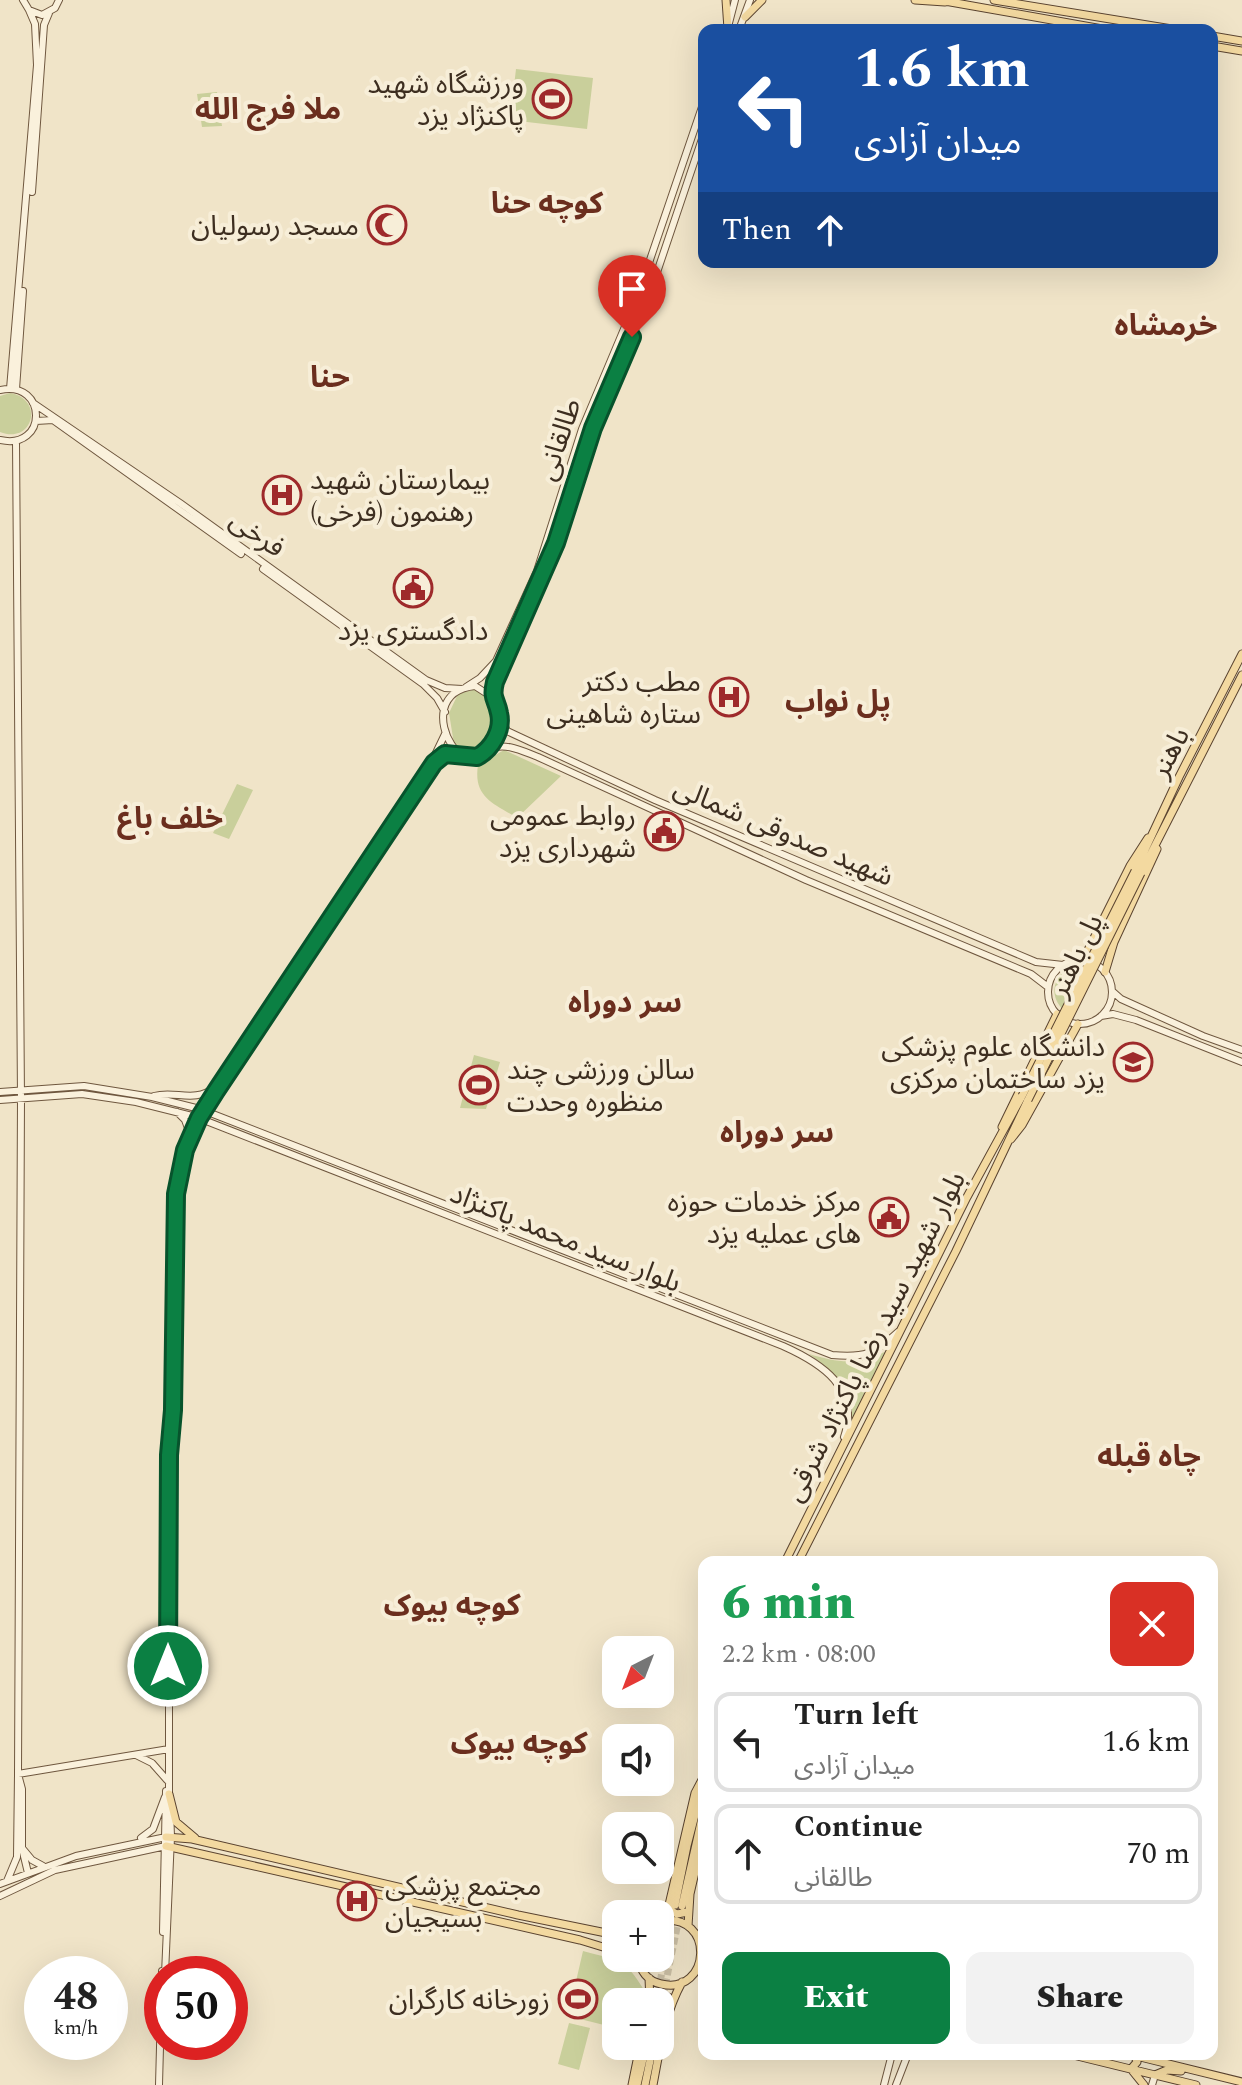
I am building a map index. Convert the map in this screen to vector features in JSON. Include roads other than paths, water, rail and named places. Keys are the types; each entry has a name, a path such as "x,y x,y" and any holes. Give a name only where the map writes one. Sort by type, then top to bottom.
{"main road":[{"path":"13,389 38,43 35,24 23,0"},
{"path":"13,389 44,25 59,0"},
{"path":"726,0 728,24"},
{"path":"729,24 735,0"},
{"path":"745,17 762,0"},
{"path":"915,0 943,1 1074,24"},
{"path":"994,0 1141,24"},
{"path":"742,24 747,2"},
{"path":"29,10 35,14 49,13"},
{"path":"1218,37 1242,41"},
{"path":"1218,47 1242,51"},
{"name":"طالقانی","path":"464,688 483,676 496,661 537,571 582,429 637,298 698,119"},
{"name":"طالقانی","path":"492,697 495,682 556,543 593,428 648,299 698,151"},
{"path":"0,390 13,389"},
{"name":"فرخی","path":"13,389 26,394 33,403 180,503 426,680 445,688 464,688"},
{"path":"0,440 16,441 28,434 36,421 33,403"},
{"name":"فرخی","path":"36,421 53,420 152,489 423,684 445,712"},
{"path":"4,1882 17,1857 18,1774 21,1076 16,441"},
{"name":"باهنر","path":"1160,828 1179,777 1242,654"},
{"name":"باهنر","path":"1138,872 1242,675"},
{"path":"483,676 486,684 495,682"},
{"path":"462,755 450,747 445,734 445,712 451,697 464,688 483,689 492,697 507,731 500,737 505,746"},
{"path":"152,1097 162,1094 197,1097 215,1089 433,764 445,754 477,757 489,749 500,716"},
{"name":"شهید صدوقی شمالی","path":"507,731 673,807 1036,962 1063,965"},
{"path":"161,2085 169,1837 171,1414 178,1173 199,1114 420,780 445,734"},
{"name":"شهید صدوقی شمالی","path":"489,749 505,746 538,757 758,859 1031,974 1048,987"},
{"path":"1083,960 1130,866 1160,828"},
{"path":"1105,972 1157,850 1160,828"},
{"name":"پل باهنر","path":"1005,1138 1138,872"},
{"path":"1092,945 1110,955"},
{"path":"1101,1016 1109,1005 1112,991 1105,972 1083,960 1063,965 1053,975 1048,987 1050,1002 1057,1014 1067,1021 1078,1024 1113,1014 1242,1062"},
{"path":"1031,974 1036,972 1036,962"},
{"path":"1112,991 1203,1036 1242,1050"},
{"path":"1136,1020 1136,1013 1141,1007"},
{"path":"1005,1138 1006,1117 1057,1014"},
{"path":"1005,1138 1022,1125 1078,1024"},
{"path":"1046,1036 1064,1046"},
{"path":"21,1076 27,1084 37,1088"},
{"path":"2,1092 21,1076"},
{"path":"2,1092 84,1086 152,1097 199,1114"},
{"path":"215,1089 215,1108 224,1118"},
{"path":"0,1100 4,1096 2,1092"},
{"path":"0,1100 82,1094 199,1114"},
{"path":"21,1110 30,1097"},
{"path":"9,1099 21,1110"},
{"path":"174,1110 191,1131"},
{"name":"بلوار سید محمد پاکنژاد","path":"199,1114 224,1118 832,1355 864,1356 880,1348 904,1327"},
{"name":"بلوار سید محمد پاکنژاد","path":"199,1114 210,1122 783,1346 825,1369 838,1384 845,1400 849,1424 838,1456"},
{"path":"191,1131 210,1122"},
{"name":"بلوار شهید سید رضا پاکنژاد شرقی","path":"788,1556 967,1197 1005,1138"},
{"name":"بلوار شهید سید رضا پاکنژاد شرقی","path":"801,1556 956,1251 1005,1138"},
{"path":"306,1159 308,1150"},
{"path":"783,1346 786,1337"},
{"path":"18,1774 169,1749"},
{"path":"169,1749 168,1794 176,1822 200,1841"},
{"path":"136,1755 152,1763 167,1780"},
{"path":"22,1789 37,1772"},
{"path":"18,1774 22,1789 22,1848 29,1882"},
{"path":"698,1788 678,1908 698,1940"},
{"path":"130,1844 153,1829 168,1794"},
{"path":"678,1908 698,1832"},
{"path":"4,1882 76,1856 169,1837 200,1841 602,1932"},
{"path":"165,1956 168,1847"},
{"path":"0,1896 55,1870 168,1847 602,1948"},
{"path":"22,1848 32,1860 43,1866"},
{"path":"674,1911 678,1908 698,1850"},
{"path":"301,1877 303,1866"},
{"path":"438,1908 440,1897"},
{"path":"674,1922 688,1926"},
{"path":"695,1973 698,1964"},
{"path":"644,1972 649,1978 665,1985 682,1982 698,1972"},
{"path":"649,1978 649,1988"},
{"path":"674,1997 682,1982"},
{"path":"161,2085 163,2060"},
{"path":"634,2085 638,2060"},
{"path":"634,2085 642,2060"},
{"path":"645,2085 650,2060"},
{"path":"653,2085 658,2060"},
{"path":"884,2085 890,2060"},
{"path":"896,2085 906,2060"},
{"path":"1094,2060 1198,2085 1198,2077 1203,2072"},
{"path":"1131,2069 1137,2062 1135,2060"},
{"path":"1138,2060 1163,2077"},
{"path":"1152,2060 1242,2082"},
{"path":"1131,2069 1144,2085"},
{"path":"1152,2085 1174,2069 1203,2072"}],"tunnel":[{"path":"659,1988 675,1907"},
{"path":"665,1988 679,1918"}],"place":[{"name":"ورزشگاه شهید پاکنژاد یزد","path":"552,99"},
{"name":"مسجد رسولیان","path":"387,225"},
{"name":"بیمارستان شهید رهنمون (فرخی)","path":"282,495"},
{"name":"دادگستری یزد","path":"413,588"},
{"name":"مطب دکتر ستاره شاهینی","path":"729,697"},
{"name":"روابط عمومی شهرداری یزد","path":"664,831"},
{"name":"دانشگاه علوم پزشکی یزد ساختمان مرکزی","path":"1133,1062"},
{"name":"سالن ورزشی چند منظوره وحدت","path":"479,1085"},
{"name":"مرکز خدمات حوزه های عملیه یزد","path":"889,1217"},
{"name":"مجتمع پزشکی بسیجیان","path":"357,1901"},
{"name":"زورخانه کارگران","path":"578,1999"}],"district":[{"name":"ملا فرج الله","path":"268,109"},
{"name":"کوچه حنا","path":"547,203"},
{"name":"خرمشاه","path":"1166,325"},
{"name":"حنا","path":"330,377"},
{"name":"پل نواب","path":"838,701"},
{"name":"خلف باغ","path":"170,818"},
{"name":"سر دوراه","path":"625,1002"},
{"name":"سر دوراه","path":"777,1132"},
{"name":"چاه قبله","path":"1149,1456"},
{"name":"کوچه بیوک","path":"452,1605"},
{"name":"کوچه بیوک","path":"519,1743"}]}
